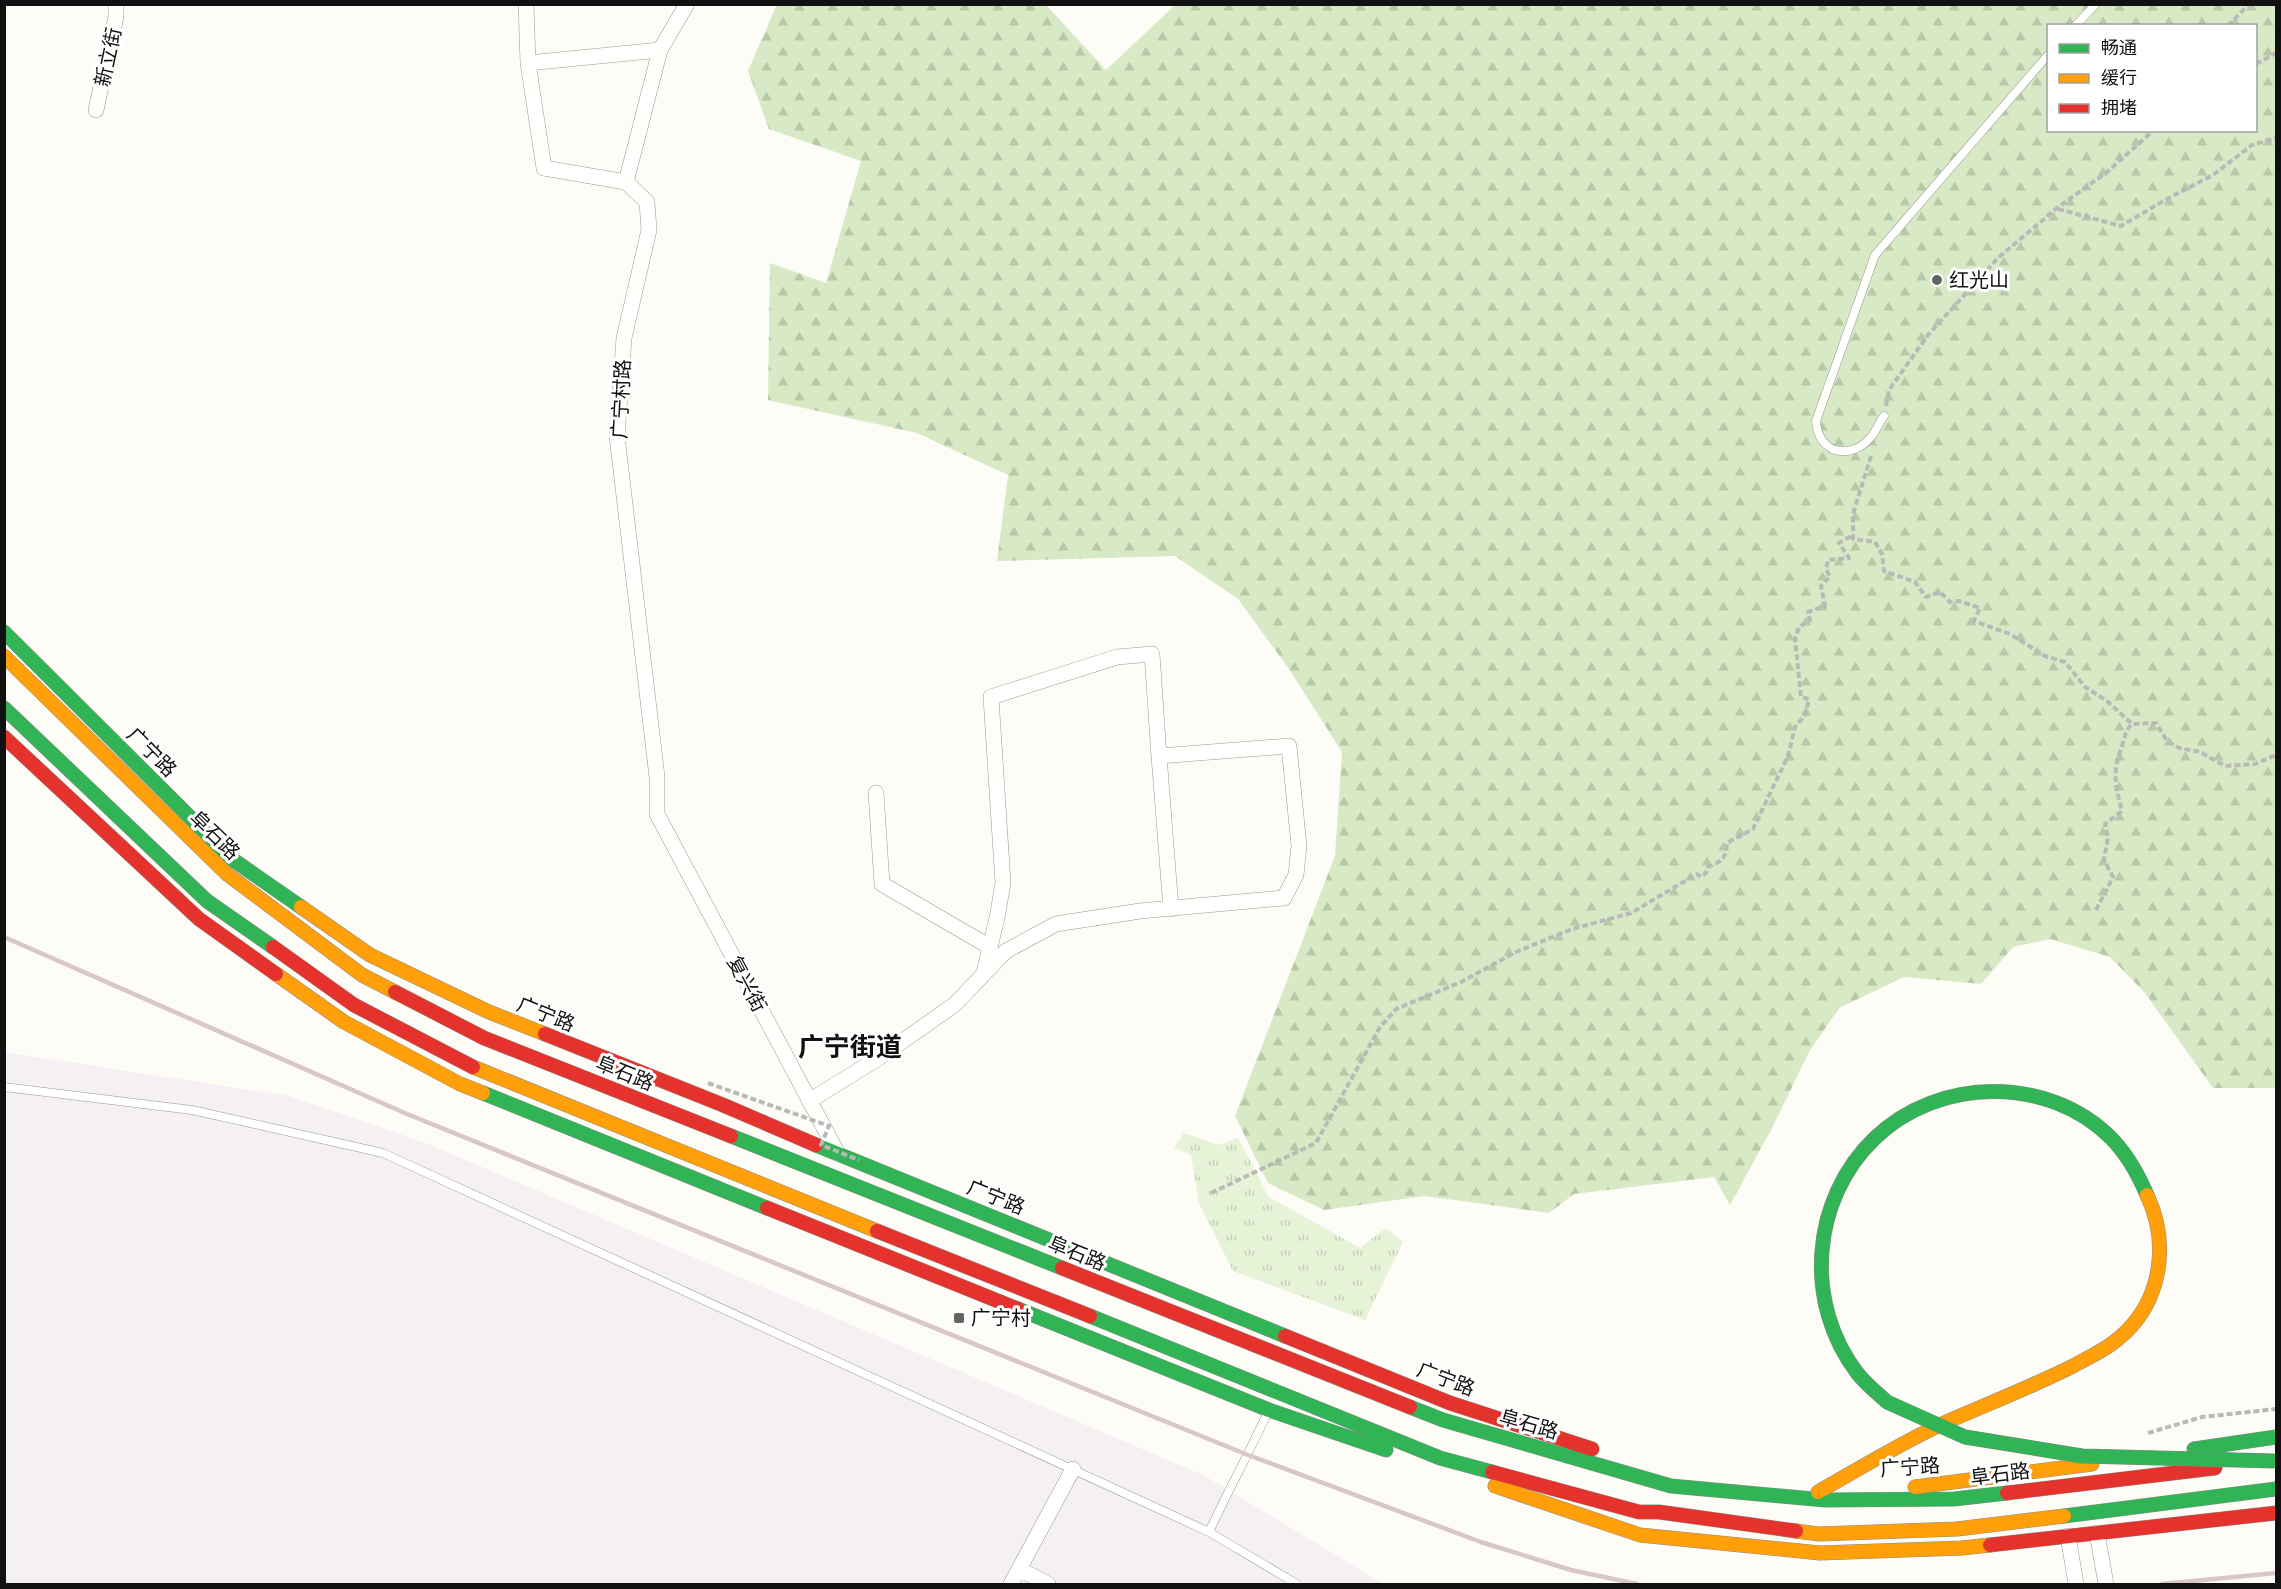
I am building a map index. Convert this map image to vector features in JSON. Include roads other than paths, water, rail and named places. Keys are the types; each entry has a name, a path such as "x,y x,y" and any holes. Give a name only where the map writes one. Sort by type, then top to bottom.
{"main road":[{"name":"广宁路","path":"4,632 232,859 370,955 489,1012 723,1105 1450,1403 1676,1477 1741,1486 1818,1492 1929,1487 2277,1437"},
{"name":"阜石路","path":"4,656 227,874 362,975 484,1038 1443,1420 1671,1486 1825,1500 1954,1499 2275,1461"},
{"path":"4,708 207,901 354,1005 472,1067 1440,1458 1639,1512 1659,1512 1819,1534 1957,1529 2277,1489"},
{"path":"4,737 199,919 344,1022 417,1062 471,1089 1269,1410 1640,1534 1820,1553 1962,1548 2277,1513"},
{"path":"1818,1492 1901,1444 2037,1383 2085,1359 2122,1336 2145,1310 2156,1287 2161,1255 2158,1218 2138,1175 2115,1141 2090,1121 2039,1096 2002,1091 1970,1092 1929,1102 1902,1117 1866,1146 1839,1182 1828,1212 1824,1232 1821,1271 1823,1297 1828,1318 1859,1375 1887,1402 1965,1437 2082,1456 2275,1461"}],"street":[{"name":"新立街","path":"96,110 116,17 116,4"},
{"path":"526,4 528,63 544,168 627,182 660,50 687,4"},
{"path":"528,63 660,50"},
{"name":"广宁村路","path":"627,182 647,202 649,230 624,338 617,436 657,777 657,814"},
{"path":"984,972 1003,883 991,697 1118,657 1152,654 1171,909"},
{"path":"809,1101 877,1059 954,1005 1006,951 1056,924 1171,909 1284,898 1296,875 1299,846 1288,746 1159,756"},
{"path":"876,793 882,884 990,947"},
{"name":"复兴街","path":"657,814 838,1154"},
{"path":"1011,1584 1072,1469"},
{"path":"2097,1533 2106,1584"},
{"path":"2068,1536 2076,1584"},
{"path":"1019,1569 1048,1584"}],"lane":[{"path":"2077,24 2096,4"},
{"path":"1884,416 1870,438 1855,449 1840,452 1825,445 1817,433 1816,422 1875,255 2047,58"},
{"path":"4,1087 192,1110 383,1152 1209,1532 1297,1584"},
{"path":"1209,1532 1269,1410"}],"railway":[{"path":"4,937 407,1114 1248,1455 1481,1542 1571,1570 1637,1584"},
{"path":"2162,1584 2276,1573"}],"place":[{"name":"红光山","path":"1937,280"},
{"name":"广宁村","path":"959,1318"}],"district":[{"name":"广宁街道","path":"850,1047"}]}
